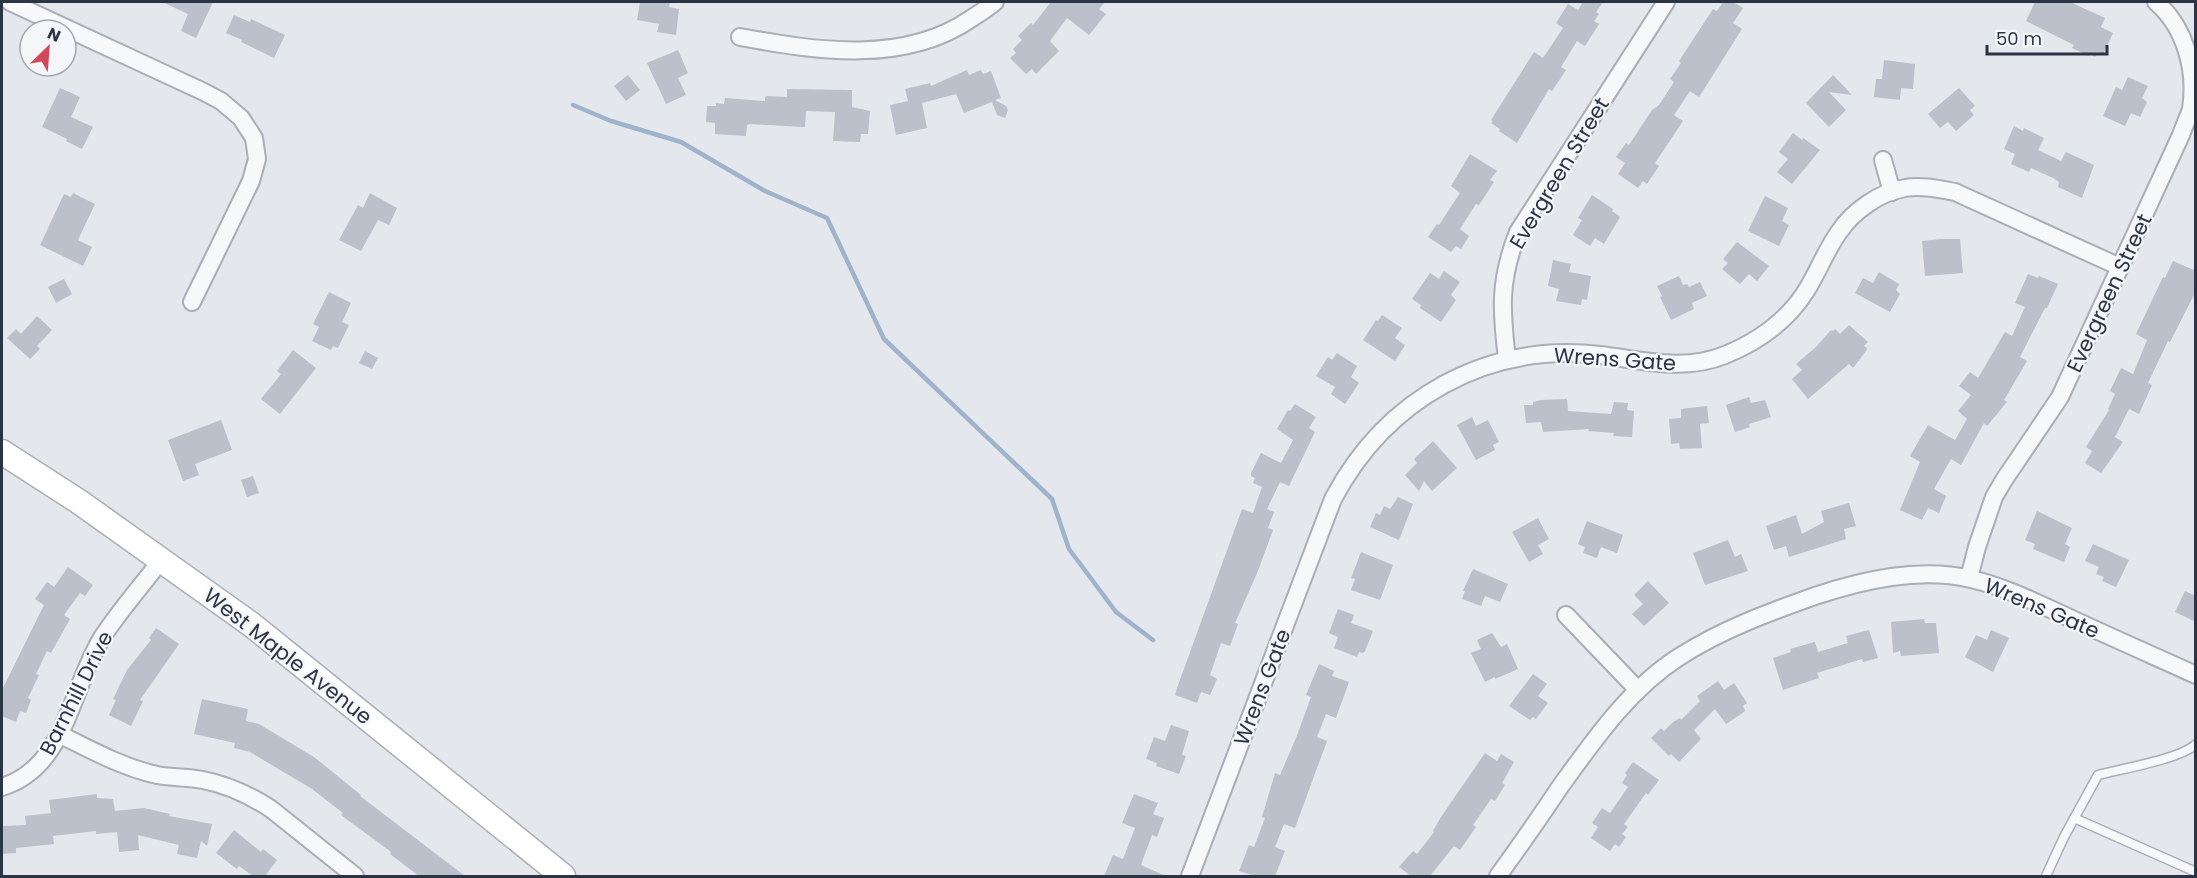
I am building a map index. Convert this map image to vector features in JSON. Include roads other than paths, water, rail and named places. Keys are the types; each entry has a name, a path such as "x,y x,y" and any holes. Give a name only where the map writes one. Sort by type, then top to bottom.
{"main road":[{"name":"West Maple Avenue","path":"2,452 162,559 252,625 563,876"}],"street":[{"path":"10,2 222,102 241,118 254,138 257,159 252,181 192,302"},
{"path":"740,37 785,45 861,50 901,48 960,27 995,2"},
{"name":"Evergreen Street","path":"1507,359 1502,312 1503,286 1509,255 1518,232 1666,2"},
{"name":"Evergreen Street","path":"1969,578 1994,497 2060,397 2192,107 2194,84 2192,59 2182,33 2169,13 2156,2"},
{"path":"1883,160 1892,192"},
{"name":"Wrens Gate","path":"1190,876 1333,499 1344,478 1378,434 1410,406 1472,371 1507,359 1564,353 1668,364 1689,364 1724,356 1756,339 1783,320 1805,292 1839,231 1856,213 1880,196 1905,188 1929,188 1955,192 2120,267"},
{"name":"Barnhill Drive","path":"2,787 34,769 53,746 82,675 103,636 162,559"},
{"name":"Wrens Gate","path":"1498,876 1585,752 1638,690 1678,657 1712,638 1755,617 1829,591 1886,578 1940,575 1969,578 2005,588 2196,675"},
{"path":"1566,615 1638,690"},
{"path":"59,734 117,763 157,775 204,780 257,800 355,876"}],"lane":[{"path":"2046,876 2098,775 2158,760 2191,749 2196,744"},
{"path":"2074,818 2196,872"}],"waterway":[{"path":"573,105 611,121 681,142 765,191 827,218 884,339 1052,499 1069,549 1116,612 1153,640"}]}
